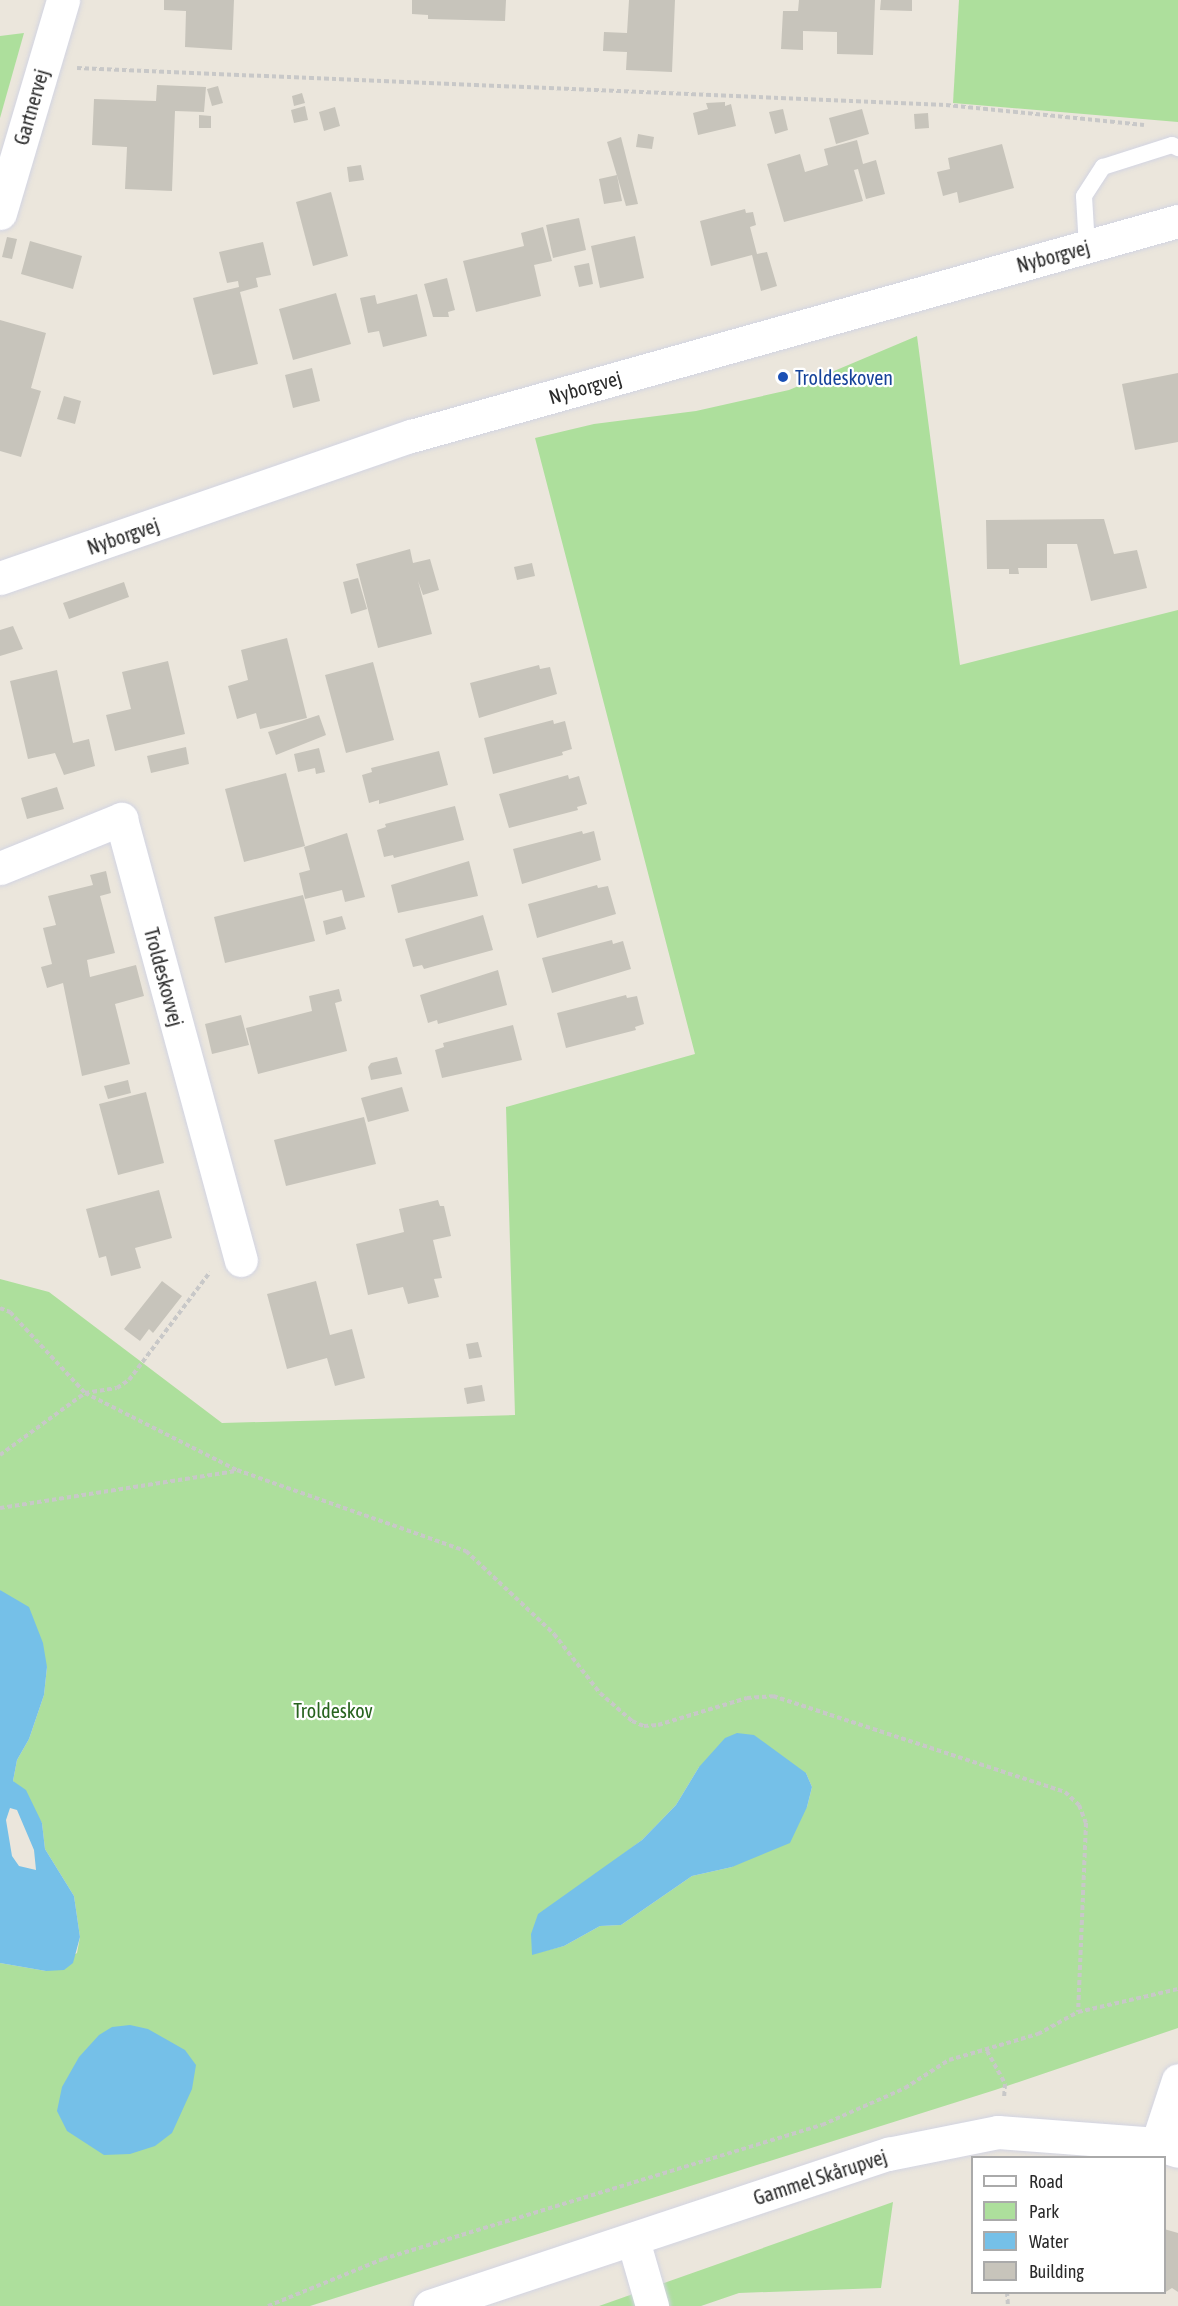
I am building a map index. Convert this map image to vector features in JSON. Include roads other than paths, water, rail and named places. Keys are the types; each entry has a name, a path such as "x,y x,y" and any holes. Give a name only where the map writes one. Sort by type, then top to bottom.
{"street":[{"name":"Gartnervej","path":"0,213 63,0"},
{"name":"Nyborgvej","path":"0,578 411,436 1178,220"},
{"name":"Troldeskovvej","path":"0,868 122,819 241,1260"},
{"name":"Gammel Skårupvej","path":"430,2306 888,2154 998,2132 1167,2148 1178,2080"},
{"path":"633,2240 652,2306"}],"lane":[{"path":"1087,247 1084,196 1103,167 1175,147"}],"water":[{"path":"0,1590 29,1607 43,1643 47,1667 44,1695 29,1739 17,1760 13,1781 26,1790 42,1823 45,1849 74,1896 80,1937 73,1963 64,1970 46,1971 0,1963","holes":["10,1808 17,1810 34,1850 36,1870 19,1866 12,1856 6,1820"]},
{"path":"737,1733 754,1735 806,1773 812,1787 807,1807 790,1843 732,1867 692,1876 621,1925 600,1926 564,1946 532,1955 531,1934 538,1914 642,1840 676,1805 699,1767 725,1738"},
{"path":"130,2025 148,2029 185,2050 196,2065 192,2089 172,2133 155,2146 130,2154 104,2155 67,2131 57,2111 62,2087 79,2057 99,2035 112,2027"}],"place":[{"name":"Troldeskoven","path":"783,377"}],"park label":[{"name":"Troldeskov","path":"333,1710"}]}
